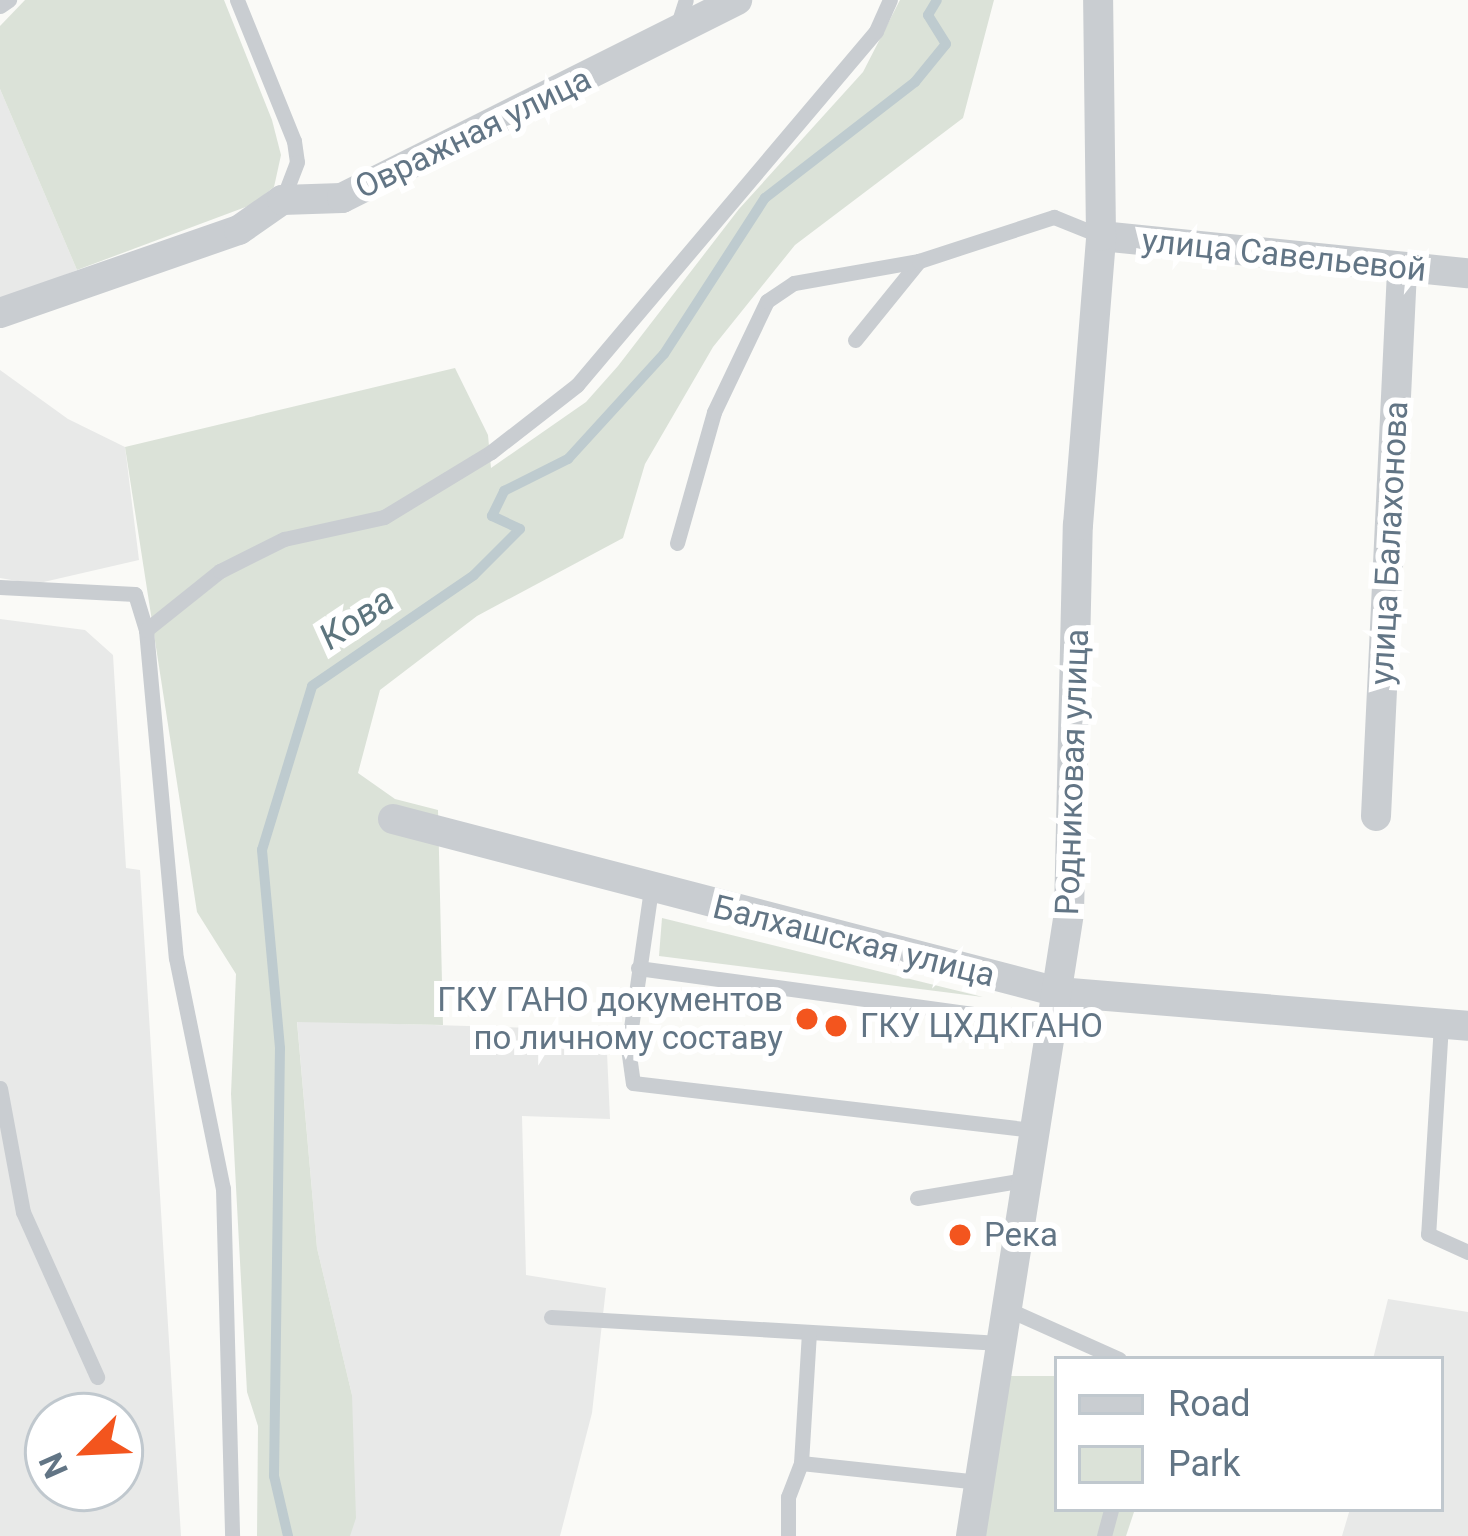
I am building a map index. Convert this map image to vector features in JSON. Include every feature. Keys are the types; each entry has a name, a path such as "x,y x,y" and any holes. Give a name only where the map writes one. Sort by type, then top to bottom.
{"street":[{"name":"Овражная улица","path":"282,200 342,198 737,0"},
{"name":"Родниковая улица","path":"971,1536 1047,1024 1058,992 1070,913 1078,525 1101,236 1098,0"},
{"path":"0,313 239,230 282,200"},
{"name":"улица Савельевой","path":"1101,236 1402,271 1468,273"},
{"name":"улица Балахонова","path":"1376,816 1402,271"},
{"name":"Балхашская улица","path":"393,819 1058,992 1455,1025"}],"lane":[{"path":"0,6 9,0"},
{"path":"237,0 294,141 297,161 282,200"},
{"path":"676,30 686,0"},
{"path":"146,630 220,572 284,539 384,517 491,452 577,385 876,32 890,0"},
{"path":"677,543 714,412 767,301 794,283 920,261 1054,217 1101,236"},
{"path":"855,340 920,261"},
{"path":"0,586 135,594 146,630 176,958 223,1188 232,1536"},
{"path":"651,889 628,1048 633,1083 1031,1130"},
{"path":"638,968 1047,1024"},
{"path":"1455,1025 1428,1234 1468,1252"},
{"path":"0,1088 23,1212 97,1377"},
{"path":"917,1198 1024,1180"},
{"path":"1005,1308 1112,1356"},
{"path":"551,1317 1000,1343"},
{"path":"788,1536 788,1497 801,1463 808,1332"},
{"path":"801,1463 979,1482"}],"shaded area":[{"path":"0,89 77,270 0,301"},
{"path":"0,370 68,419 125,447 139,560 35,584 0,578"},
{"path":"0,619 85,630 113,655 126,868 140,870 181,1536 0,1536"},
{"path":"297,1021 606,1030 610,1119 522,1116 526,1275 606,1288 592,1413 560,1536 350,1536 352,1395 317,1248"},
{"path":"1388,1299 1468,1312 1468,1536 1342,1536 1349,1512 1444,1512 1444,1356 1374,1356"}],"green space":[{"path":"25,0 224,0 272,120 281,155 274,187 251,205 77,270 0,89 0,26"},
{"path":"900,0 994,0 963,118 795,245 713,347 645,464 623,538 477,616 380,690 358,773 395,799 438,810 443,1025 297,1022 317,1248 352,1395 356,1518 350,1536 257,1536 258,1426 247,1392 231,1094 236,974 197,912 125,447 455,368 488,435 491,468 586,402 618,366 739,209 863,72"},
{"path":"662,918 983,997 659,956"},
{"path":"1002,1376 1054,1376 1054,1512 1134,1512 1126,1536 979,1536"}],"waterway":[{"name":"Кова","path":"288,1536 274,1476 280,1048 262,850 312,686 474,575 520,529 492,516 504,491 568,459 664,354 765,198 915,82 946,44 928,15 937,0"}],"place":[{"name":"ГКУ ГАНО документов по личному составу","path":"807,1019"},
{"name":"ГКУ ЦХДКГАНО","path":"836,1026"},
{"name":"Река","path":"960,1235"}]}
